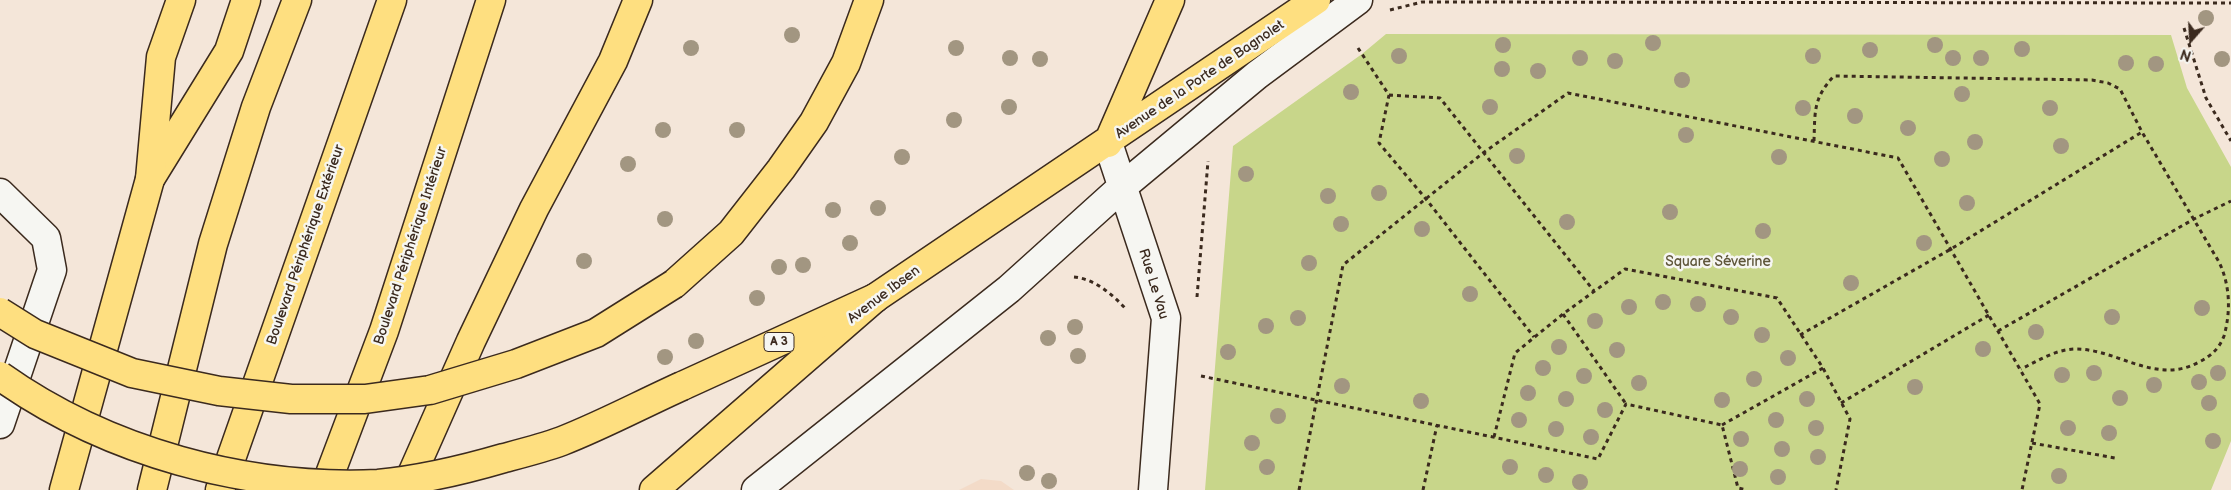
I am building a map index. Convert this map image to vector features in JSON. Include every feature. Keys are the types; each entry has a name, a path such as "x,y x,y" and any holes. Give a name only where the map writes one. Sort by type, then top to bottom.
{"main road":[{"path":"64,490 150,179 161,58 182,0"},
{"path":"150,179 229,50 246,0"},
{"path":"152,490 213,244 256,107 298,0"},
{"name":"Boulevard Périphérique Extérieur","path":"220,490 392,0"},
{"name":"Boulevard Périphérique Intérieur","path":"324,490 384,331 491,0"},
{"path":"405,490 471,341 534,210 613,61 638,0"},
{"path":"0,312 35,334 132,373 228,392 291,399 365,399 430,390 516,364 596,333 674,284 731,233 782,169 814,122 846,63 869,0"},
{"path":"1108,143 1170,0"},
{"name":"Avenue de la Porte de Bagnolet","path":"1108,143 1316,0"},
{"name":"Avenue Ibsen","path":"654,490 875,298 1108,143"},
{"name":"A 3","path":"0,376 27,396 89,429 144,450 226,475 301,485 378,484 458,471 561,442 875,298"}],"street":[{"path":"756,490 1009,289 1121,188 1257,75 1358,0"},
{"name":"Rue Le Vau","path":"1108,143 1121,188 1166,318 1153,490"},
{"path":"0,192 46,238 52,270 0,424"}],"path":[{"path":"1387,12 1422,2 1956,1 2231,3"},
{"path":"2184,28 2206,98 2231,141"},
{"path":"1358,48 1389,95 1379,143 1426,199 1534,337"},
{"path":"1814,141 1816,108 1822,88 1834,76 2092,80 2120,89 2142,132 2226,276 2230,319 2221,345 2210,356 2182,369 2166,371 2149,369 2093,352 2064,350 2051,354 2021,369"},
{"path":"1299,490 1343,265 1482,153 1568,94 1898,158 2040,404 2022,490"},
{"path":"1389,95 1440,98 1594,291"},
{"path":"1800,335 1951,249 2142,132"},
{"path":"1197,299 1208,154"},
{"path":"1998,330 2194,219 2231,201"},
{"path":"1494,437 1515,353 1563,314 1624,270 1777,298 1823,368 1850,419 1836,490"},
{"path":"1563,314 1626,404 1722,425 1823,368"},
{"path":"1841,403 1989,315"},
{"path":"1201,376 1598,459 1626,404"},
{"path":"1423,490 1437,425"},
{"path":"1722,425 1738,488 1747,490"},
{"path":"2032,443 2115,458"}],"shaded area":[{"path":"981,479 1001,481 1014,490 959,490"}],"green space":[{"name":"Square Séverine","path":"1386,34 2171,35 2187,88 2231,167 2231,441 2211,490 1205,490 1233,146 1362,54"}]}
